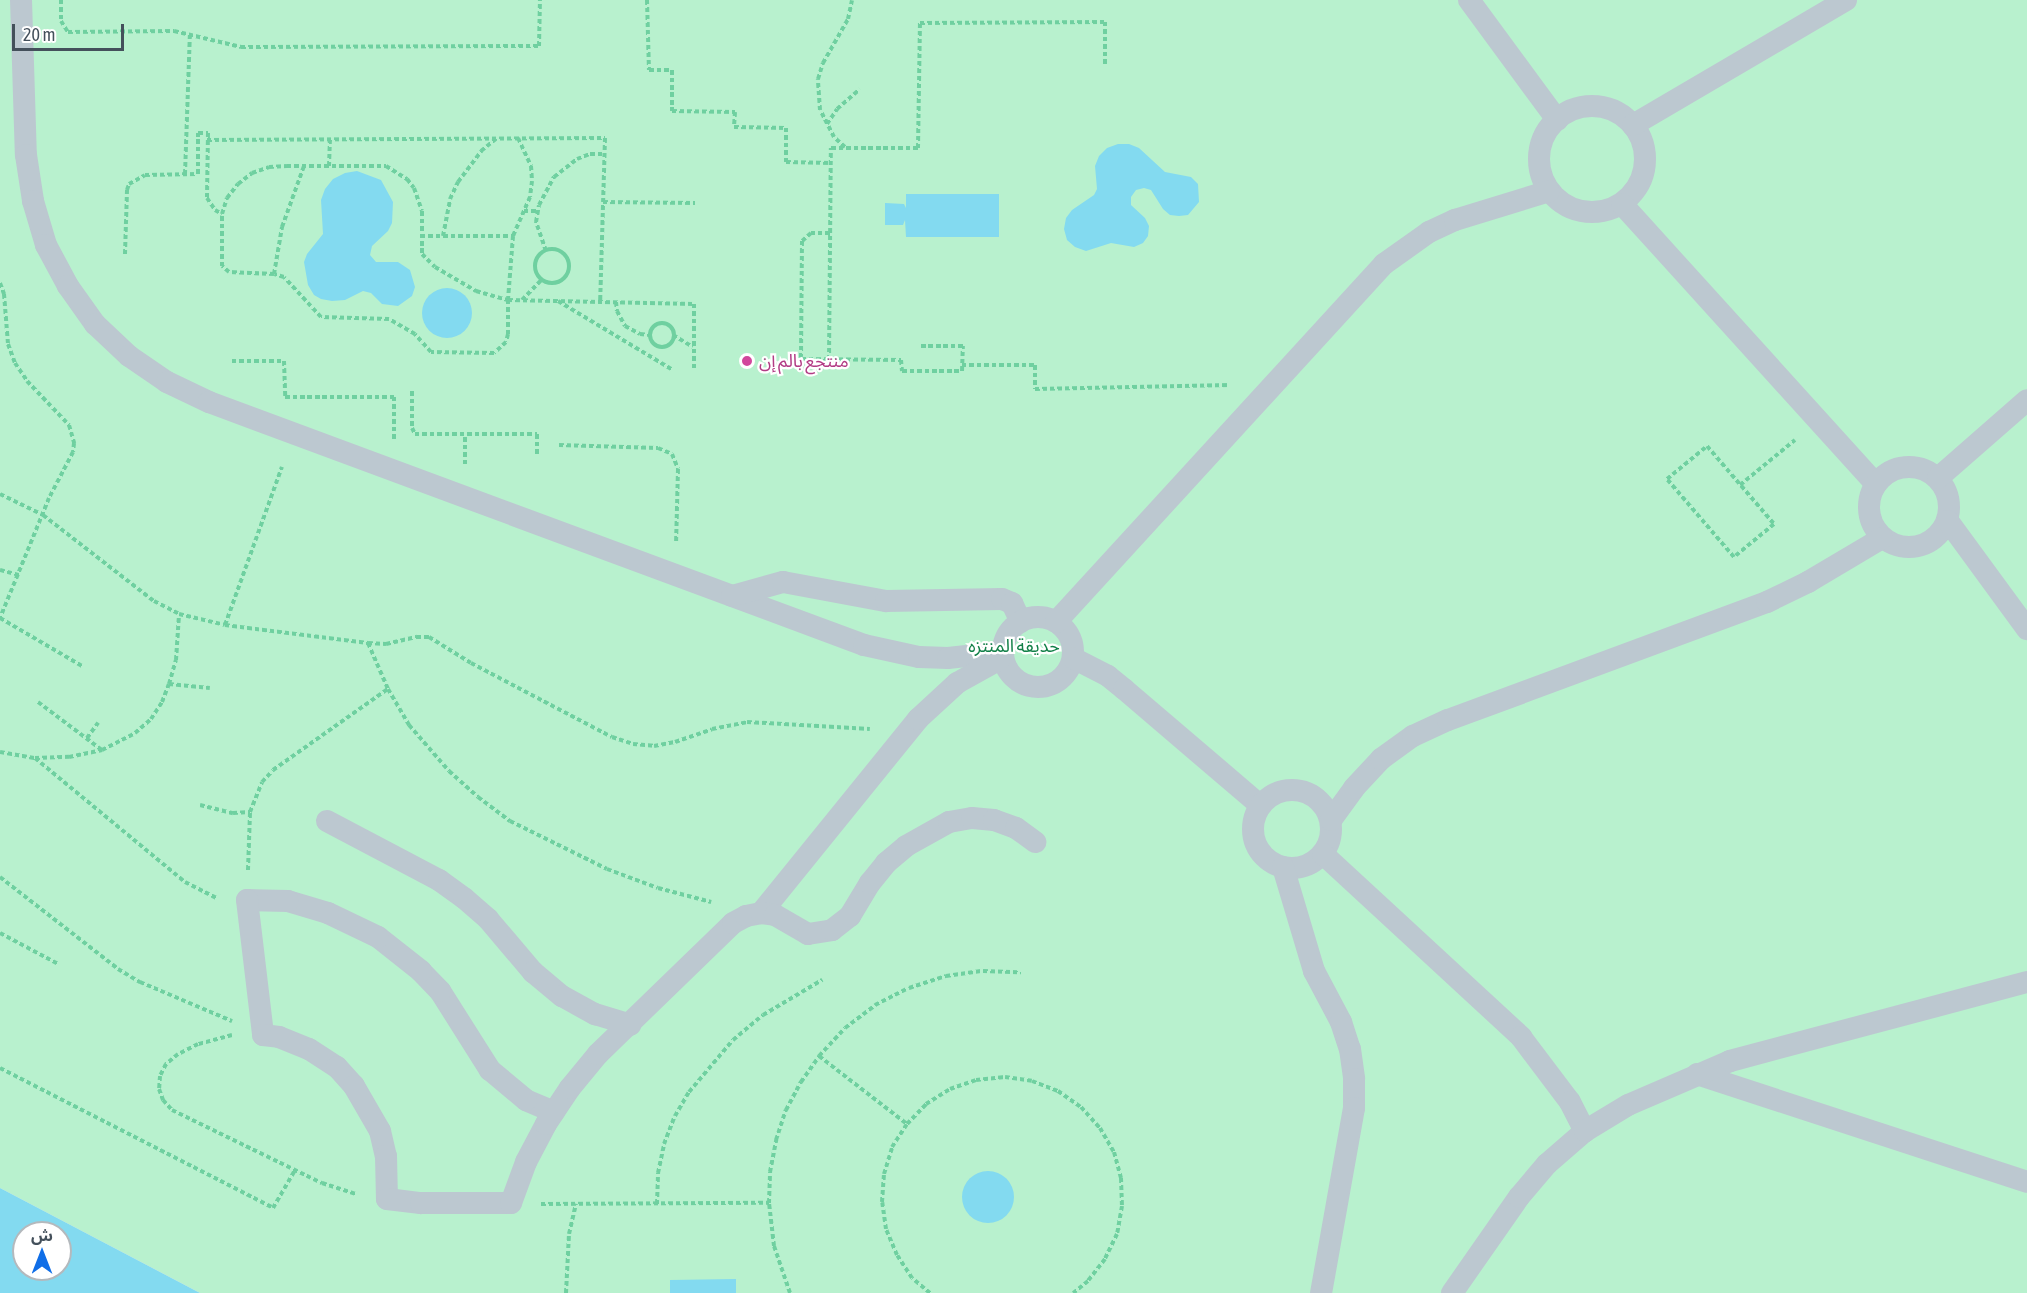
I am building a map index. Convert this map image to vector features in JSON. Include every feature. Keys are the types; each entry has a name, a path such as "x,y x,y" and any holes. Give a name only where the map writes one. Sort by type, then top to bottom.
{"lane":[{"path":"21,0 26,155 33,201 46,245 62,276 95,324 129,356 167,382 209,402 864,645 891,653 948,658 1004,655"},
{"path":"1469,0 1557,120"},
{"path":"1633,125 1846,0"},
{"path":"1596,106 1610,109 1633,125 1644,148 1644,174 1635,190 1622,204 1596,213 1583,212 1569,208 1549,191 1542,177 1539,161 1546,132 1557,120 1568,112 1596,106"},
{"path":"1056,622 1384,264 1429,232 1455,220 1549,191"},
{"path":"1622,204 1876,484"},
{"path":"1938,478 2027,400"},
{"path":"1905,467 1928,471 1938,478 1947,490 1950,505 1948,521 1935,539 1925,545 1903,548 1882,538 1870,518 1869,507 1876,484 1894,469 1905,467"},
{"path":"1948,521 2027,629"},
{"path":"1331,820 1354,788 1381,759 1413,736 1448,720 1767,602 1808,582 1882,538"},
{"path":"732,596 783,582 886,601 1002,599 1011,603 1021,622"},
{"path":"1032,618 1044,618 1056,622 1071,637 1073,658 1068,670 1050,685 1038,687 1015,678 1008,669 1004,655 1011,629 1032,618"},
{"path":"761,913 907,732 950,688 1004,655"},
{"path":"1073,658 1116,682 1260,805"},
{"path":"1285,789 1300,790 1314,795 1326,807 1331,820 1329,844 1323,854 1312,864 1297,868 1283,867 1269,860 1258,849 1253,835 1253,820 1260,805 1271,795 1285,789"},
{"path":"554,1112 525,1100 490,1070 440,991 421,971 385,942 353,923 327,912 288,901 247,900 263,1035 279,1037 309,1049 337,1067 354,1086 380,1131 386,1156 387,1200 421,1203 511,1203 526,1162 554,1112 598,1054 733,923 746,916 761,913 775,915 808,934 832,930 850,916 870,883 886,863 906,846 949,822 972,818 994,820 1016,828 1035,842"},
{"path":"327,821 439,880 464,898 488,919 533,972 562,996 595,1014 630,1025"},
{"path":"1323,854 1521,1037 1559,1085 1585,1131"},
{"path":"1283,867 1314,971 1341,1022 1350,1050 1354,1079 1354,1108 1321,1293"},
{"path":"1452,1293 1519,1197 1547,1164 1585,1131 1628,1105 1730,1061 2027,982"},
{"path":"1697,1074 2027,1182"}],"path":[{"path":"61,0 61,21 68,32 190,32 217,42 241,47 539,46 540,0"},
{"path":"647,0 649,70 672,70 672,111 735,112 734,127 786,128 786,162 831,163"},
{"path":"845,148 826,125 820,110 818,79 823,63 848,19 852,0"},
{"path":"830,360 831,148 918,148 921,23 1105,22 1105,65"},
{"path":"185,174 190,32"},
{"path":"826,125 837,109 860,89"},
{"path":"125,254 129,184 146,175 198,174 198,133 208,133 207,198 215,210 222,214"},
{"path":"518,138 531,166 532,181 524,212 513,236 508,300 508,334 501,349 494,353 431,352 415,334 389,319 321,318 312,311 292,283 274,274 234,273 225,270 221,261 222,214 227,198 238,184 252,173 269,167 386,166 407,179 420,199 422,254 428,262 476,291 508,300 694,304 694,371"},
{"path":"207,140 605,138 600,302"},
{"path":"443,236 450,199 458,182 481,151 497,139"},
{"path":"329,166 330,140"},
{"path":"546,250 537,230 538,211 554,177 564,166 590,154 605,154"},
{"path":"274,274 282,227 304,166"},
{"path":"603,202 695,203"},
{"path":"524,212 538,211"},
{"path":"830,232 811,233 802,241 801,359 901,360 902,371 962,371 963,346 918,346"},
{"path":"421,236 513,236"},
{"path":"546,250 561,251 570,265 569,273 557,283 542,280 535,268 536,260 546,250"},
{"path":"522,300 542,280"},
{"path":"0,283 4,294 8,344 15,363 27,381 63,418 73,433 73,452 49,498 0,618 82,666"},
{"path":"557,301 674,370"},
{"path":"616,302 616,311 625,326 640,334 650,335"},
{"path":"674,335 665,347 652,342 650,335 652,327 658,323 671,328 674,335 694,348"},
{"path":"232,362 284,362 285,397 393,397 393,470"},
{"path":"962,365 1035,365 1035,389 1230,385"},
{"path":"412,391 412,428 415,434 537,434 537,456"},
{"path":"1740,485 1818,420"},
{"path":"558,445 658,448 672,454 678,469 676,575"},
{"path":"1707,446 1740,485 1774,524 1734,557 1667,479 1707,446"},
{"path":"225,625 282,467"},
{"path":"0,494 43,515 154,601 179,614 225,625 369,643 386,644 417,637 429,637 471,663 612,737 633,744 654,746 675,742 712,729 747,722 907,732"},
{"path":"0,570 19,575"},
{"path":"0,752 35,758 69,757 102,750 135,733 151,719 162,702 169,684 176,660 179,614"},
{"path":"369,643 388,689 409,725 449,771 510,821 558,847 638,880 709,902 761,913"},
{"path":"169,684 210,688"},
{"path":"35,758 185,882 214,898 230,901 247,900 250,812 258,789 273,770 388,689"},
{"path":"38,702 102,750"},
{"path":"87,738 98,723"},
{"path":"200,805 217,810 250,812"},
{"path":"0,876 118,969 148,986 263,1035"},
{"path":"0,933 58,964"},
{"path":"790,1293 774,1246 769,1203 770,1172 780,1130 801,1082 819,1056 845,1028 875,1005 909,988 983,971 1021,972"},
{"path":"657,1204 658,1173 664,1144 675,1116 689,1092 733,1040 763,1015 822,980"},
{"path":"263,1035 219,1037 178,1054 166,1064 160,1076 159,1089 163,1100 172,1110 322,1183 387,1200"},
{"path":"819,1056 907,1124"},
{"path":"0,1068 273,1208 295,1170"},
{"path":"930,1293 912,1278 897,1255 886,1229 882,1202 884,1174 892,1148 907,1124 926,1104 950,1089 976,1080 1005,1077 1032,1081 1058,1091 1081,1107 1100,1128 1114,1152 1121,1178 1122,1206 1117,1234 1105,1259 1088,1281 1073,1293"},
{"path":"511,1203 769,1203"},
{"path":"566,1293 569,1234 576,1204"}],"green space":[{"name":"حديقة المنتزه","path":"0,0 2027,0 2027,1293 200,1293 72,1226 72,1221 63,1221 0,1188"}],"water":[{"path":"1118,144 1129,144 1139,148 1165,172 1191,177 1198,184 1199,202 1188,215 1170,215 1163,209 1151,190 1144,188 1136,190 1131,197 1131,205 1145,218 1149,226 1148,236 1143,243 1134,247 1111,243 1086,251 1075,247 1067,240 1064,229 1066,218 1072,210 1094,195 1097,189 1095,166 1099,156 1107,148"},
{"path":"357,171 381,180 393,202 392,223 388,231 372,246 370,255 376,262 398,262 410,270 415,287 412,296 398,306 382,304 371,293 363,291 345,300 321,299 314,295 308,285 304,262 307,254 323,234 321,200 325,189 333,179 345,173"},
{"path":"906,194 999,194 999,237 906,237 905,220 903,225 885,225 885,203 904,204 906,208"},
{"path":"447,288 461,292 468,299 472,313 468,327 461,334 447,338 433,334 426,327 422,313 426,299 433,292"},
{"path":"988,1171 1002,1175 1010,1183 1014,1197 1010,1211 1002,1219 988,1223 974,1219 966,1211 962,1197 966,1183 974,1175"},
{"path":"0,1188 63,1221 12,1221 12,1281 72,1281 72,1226 200,1293 0,1293"},
{"path":"736,1279 736,1293 670,1293 670,1280"}],"place":[{"name":"منتجع بالم إن","path":"747,361"}]}
